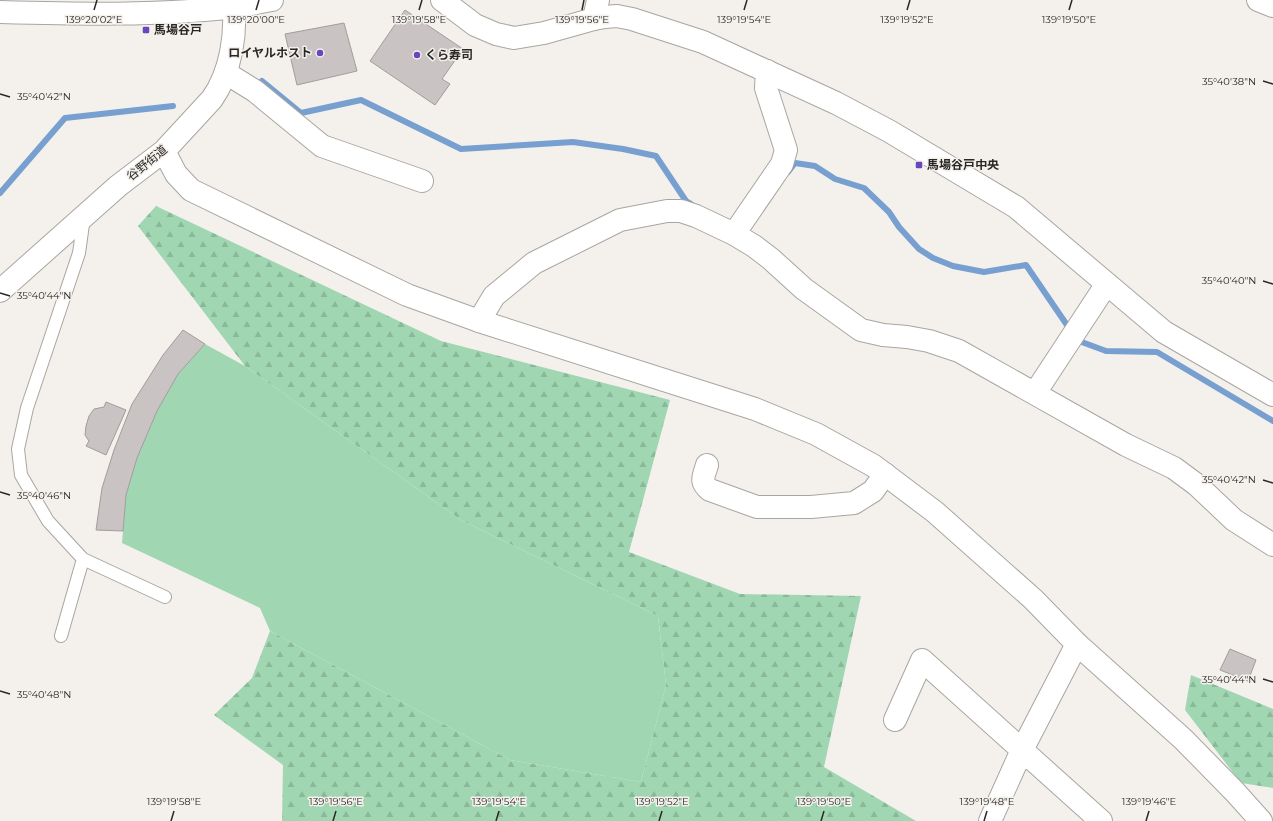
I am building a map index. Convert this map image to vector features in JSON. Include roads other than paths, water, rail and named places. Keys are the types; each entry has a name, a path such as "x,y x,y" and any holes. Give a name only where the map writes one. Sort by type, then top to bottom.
{"main road":[{"path":"0,12 110,14 272,0"},
{"path":"442,0 475,25 496,34 514,38 549,32 596,9 647,23 703,42 863,116 1016,207 1106,285 1164,332 1273,395"},
{"path":"1258,0 1273,6"},
{"name":"谷野街道","path":"0,291 118,186 164,151 212,99 219,90 226,73 233,44 233,3"},
{"path":"734,234 782,164 786,150 766,88 767,71"},
{"path":"226,73 255,91 322,146 422,181"},
{"path":"164,151 176,174 191,190 407,295 479,322 755,409 816,434 874,466 935,512 1033,599 1077,644 1183,739 1261,821"},
{"path":"479,322 494,296 534,263 620,220 667,211 682,211 734,234 754,246 771,259 804,289 861,330 883,335 929,341 959,351 1126,445 1174,468 1197,485 1234,520 1273,545"},
{"path":"1035,394 1106,285"},
{"path":"707,465 703,478 705,487 757,507 811,507 854,503 873,491 885,474"},
{"path":"990,821 1022,750 1077,644"},
{"path":"895,720 922,660 1101,821"}],"lane":[{"path":"84,216 79,253 27,408 18,449 21,475 48,521 83,559 165,597"},
{"path":"61,636 83,559"}],"waterway":[{"path":"262,81 301,113 361,100 461,149 573,142 623,149 656,156 686,201 691,204"},
{"path":"0,193 65,118 173,106"},
{"path":"788,172 795,163 815,166 835,179 864,188 889,212 899,227 919,249 933,258 953,266 984,272 1026,265 1069,328"},
{"path":"1079,341 1106,351 1157,352 1273,421"}],"place":[{"name":"馬場谷戸","path":"146,30"},
{"name":"ロイヤルホスト","path":"320,53"},
{"name":"くら寿司","path":"417,55"},
{"name":"馬場谷戸中央","path":"919,165"}]}
